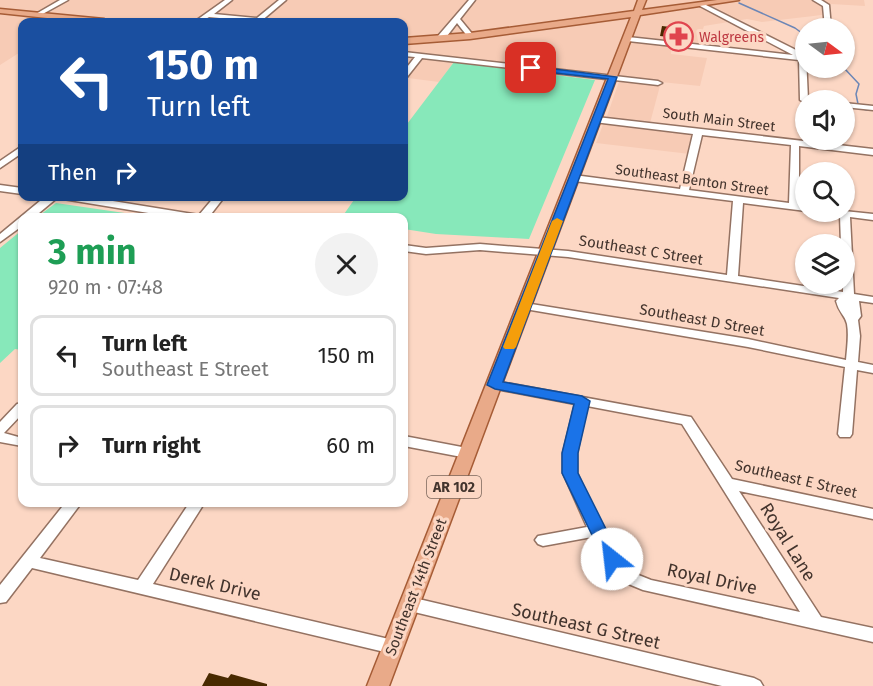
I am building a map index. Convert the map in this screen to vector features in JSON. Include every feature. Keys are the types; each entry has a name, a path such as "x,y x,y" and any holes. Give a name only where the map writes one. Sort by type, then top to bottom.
{"main road":[{"path":"408,41 470,36 735,0"},
{"path":"642,2 657,7 678,8"},
{"name":"AR 102","path":"597,120 642,2"},
{"path":"0,11 66,18"},
{"path":"607,18 633,25"},
{"name":"Southeast 14th Street","path":"378,686 597,120"}],"street":[{"path":"37,15 64,0"},
{"path":"203,18 229,0"},
{"path":"261,18 283,0"},
{"path":"441,38 472,0"},
{"path":"816,0 826,5 827,18"},
{"path":"702,4 795,53"},
{"path":"208,15 232,18"},
{"path":"457,19 470,36"},
{"path":"627,39 795,57"},
{"path":"408,54 658,83"},
{"path":"408,70 420,56"},
{"path":"855,106 873,108"},
{"name":"South Main Street","path":"597,120 795,143"},
{"path":"684,192 698,132"},
{"path":"794,207 795,143"},
{"name":"South Main Street","path":"855,150 873,152"},
{"path":"0,165 18,153"},
{"name":"Southeast Benton Street","path":"574,178 794,207"},
{"path":"0,188 18,190"},
{"path":"732,279 738,200"},
{"path":"33,213 46,201"},
{"path":"92,201 169,213"},
{"path":"206,213 216,201"},
{"path":"855,215 873,217"},
{"path":"845,222 849,297 854,302 855,316 852,320 854,336 845,434"},
{"path":"0,239 18,224"},
{"name":"Southeast C Street","path":"408,249 426,251 480,247 546,253 873,300"},
{"name":"Southeast D Street","path":"525,306 748,343 873,369"},
{"name":"Southeast E Street","path":"495,385 686,420 727,483 873,514"},
{"name":"Royal Drive","path":"582,401 570,453 570,473 596,531 620,574 649,586 873,634"},
{"path":"0,430 18,411"},
{"path":"0,437 18,441"},
{"path":"408,442 467,453"},
{"name":"Royal Lane","path":"727,483 815,622"},
{"path":"0,597 71,507"},
{"path":"142,588 195,507"},
{"path":"543,540 596,531"},
{"name":"Derek Drive","path":"29,561 393,647"},
{"name":"Southeast G Street","path":"410,604 754,686"}],"shaded area":[{"path":"0,0 864,0 865,6 822,5 822,15 762,22 747,19 704,26 698,45 672,42 671,54 707,58 700,86 661,82 650,123 606,119 621,76 457,58 439,82 408,78 408,18 18,18 18,54 0,65"},
{"path":"604,122 695,133 690,154 596,143"}],"green space":[{"path":"454,62 595,80 529,239 436,234 408,230 408,213 345,213 353,201 408,201 408,123"},
{"path":"56,203 125,213 42,213"},
{"path":"18,233 18,349 15,349 0,363 0,248"}],"building":[{"name":"Walgreens","path":"662,26 688,29 686,39 660,36"},
{"path":"209,673 228,678 231,674 267,684 267,686 202,686"}],"waterway":[{"path":"739,3 795,28"},
{"path":"853,78 859,84 856,94 858,104"},
{"path":"859,108 867,110"}],"slow traffic":[{"path":"509,347 557,221"}],"place":[{"name":"Walgreens","path":"678,37"}],"route":[{"path":"531,68 613,77 495,385 582,401 570,453 570,473 596,531 612,559"}]}
